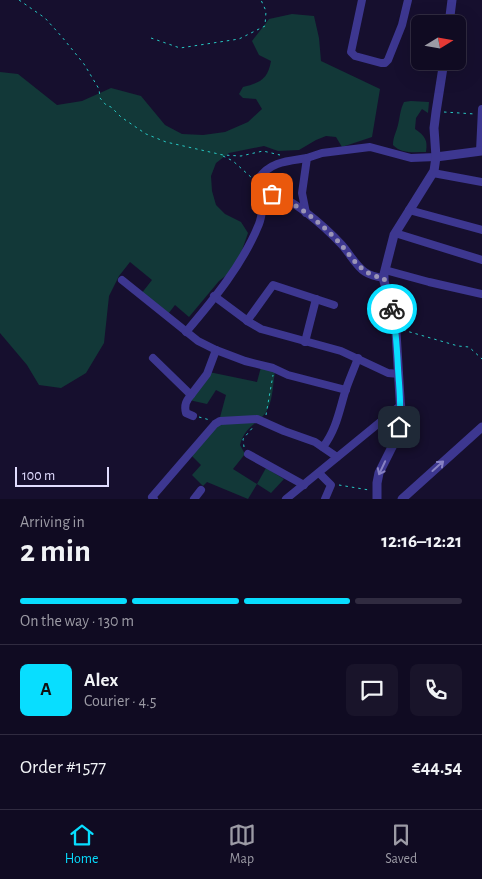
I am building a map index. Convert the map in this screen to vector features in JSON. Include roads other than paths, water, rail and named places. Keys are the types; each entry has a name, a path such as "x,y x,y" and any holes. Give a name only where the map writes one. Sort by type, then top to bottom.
{"street":[{"path":"362,0 351,52 355,56 381,64 388,60 402,24 408,0"},
{"path":"450,15 452,0"},
{"path":"377,495 379,473 396,439 400,421 396,332 384,274 395,234 433,173 436,157 434,128 443,70"},
{"path":"186,332 237,266 252,240 263,210 265,194 259,178 264,172 284,160 370,147 418,159 481,151 482,112"},
{"path":"306,158 302,194 306,213"},
{"path":"433,173 482,182"},
{"path":"265,194 269,193 280,197 306,213 333,236 364,271 375,277 384,274 482,294"},
{"path":"409,210 482,230"},
{"path":"395,234 482,260"},
{"path":"122,280 198,341 216,350 246,361 274,368 288,375 346,390"},
{"path":"247,321 273,285 334,305"},
{"path":"214,296 247,321 261,328 304,342 341,351 388,373 398,374"},
{"path":"304,342 316,300"},
{"path":"193,416 186,413 186,402 207,374 216,350"},
{"path":"153,358 191,395"},
{"path":"323,447 337,423 346,390 358,358"},
{"path":"286,499 400,405"},
{"path":"154,499 152,497 217,422 257,419 260,422 323,447 337,457"},
{"path":"402,499 482,427"},
{"path":"248,454 304,485"},
{"path":"319,473 331,485 325,499"},
{"path":"194,499 201,490"}]}
